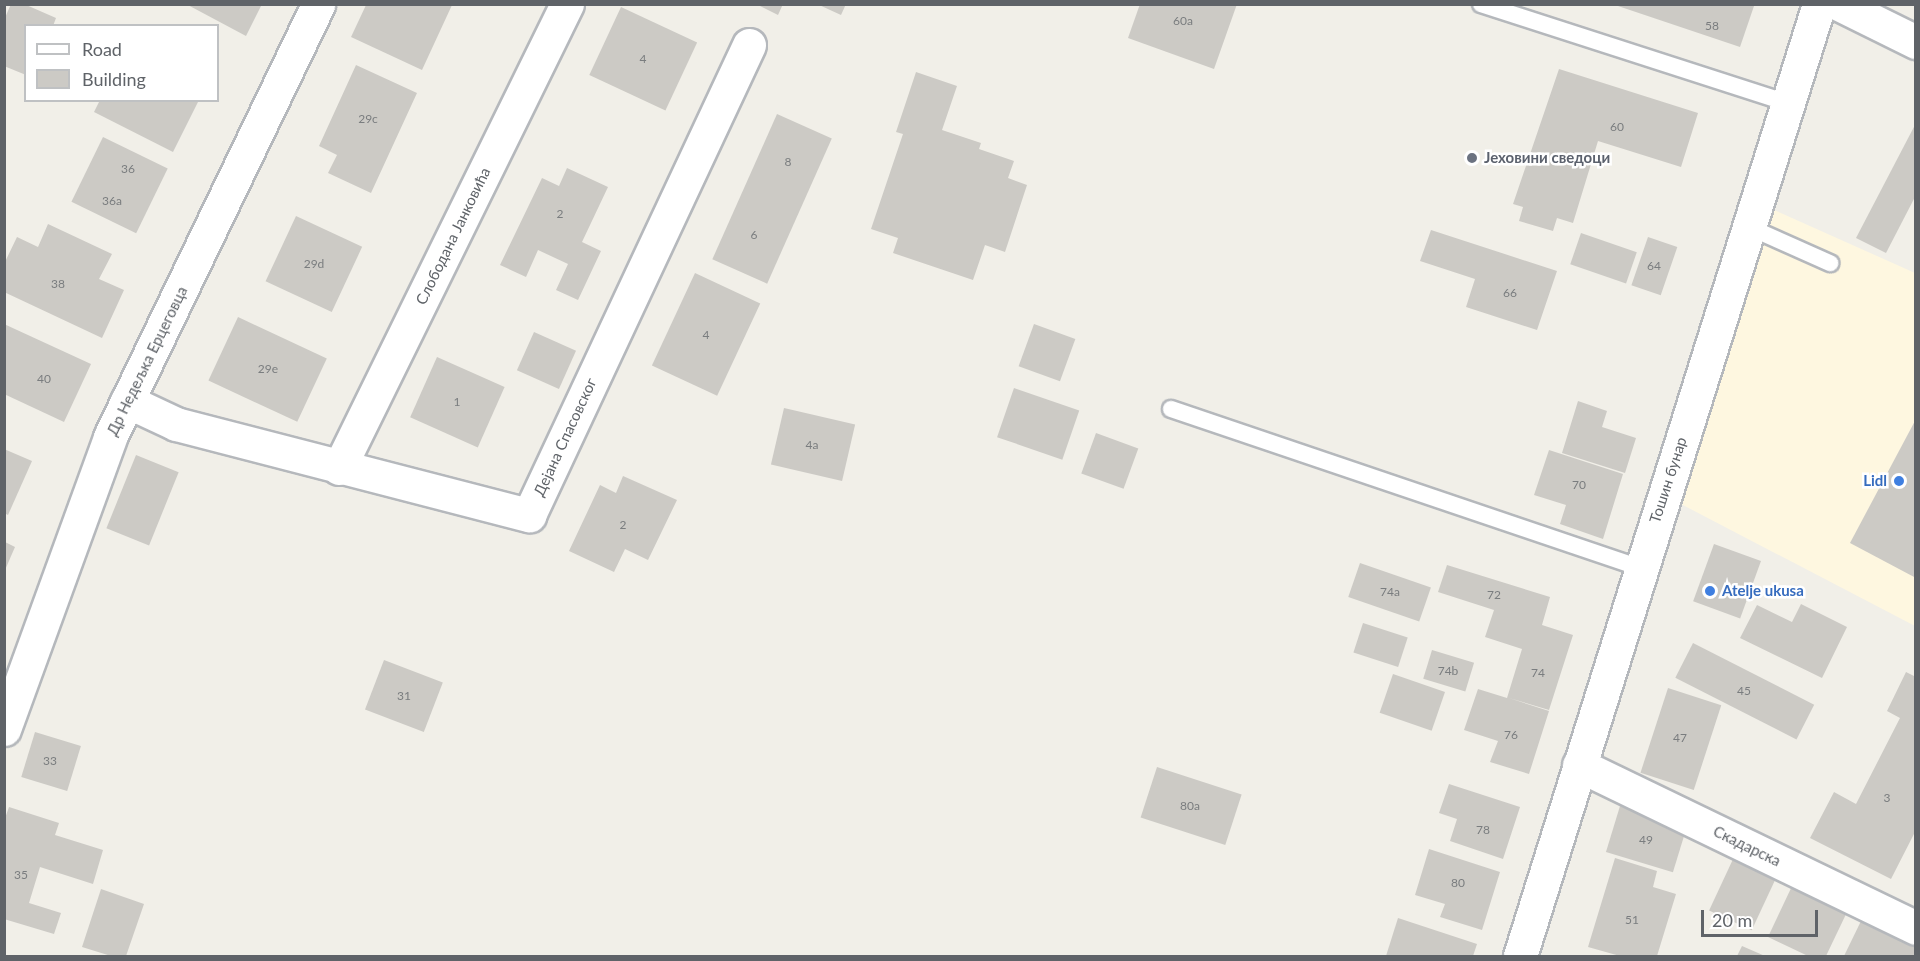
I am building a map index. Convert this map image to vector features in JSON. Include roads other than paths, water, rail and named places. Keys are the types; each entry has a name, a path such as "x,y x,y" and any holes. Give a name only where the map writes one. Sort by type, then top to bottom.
{"street":[{"name":"Др Недељка Ерцеговца","path":"4,729 106,448 318,4"},
{"name":"Слободана Јанковића","path":"339,468 567,4"},
{"name":"Тошин бунар","path":"1520,957 1640,568 1819,4"},
{"path":"1839,4 1916,42"},
{"name":"Дејана Спасовског","path":"127,401 176,424 339,468 529,514 749,45"},
{"name":"Скадарска","path":"1579,765 1916,928"}],"lane":[{"path":"1481,4 1788,103"},
{"path":"1749,227 1830,263"},
{"path":"1171,409 1640,568"}],"place":[{"name":"Јеховини сведоци","path":"1472,158"},
{"name":"Lidl","path":"1899,481"},
{"name":"Atelje ukusa","path":"1710,591"}]}
